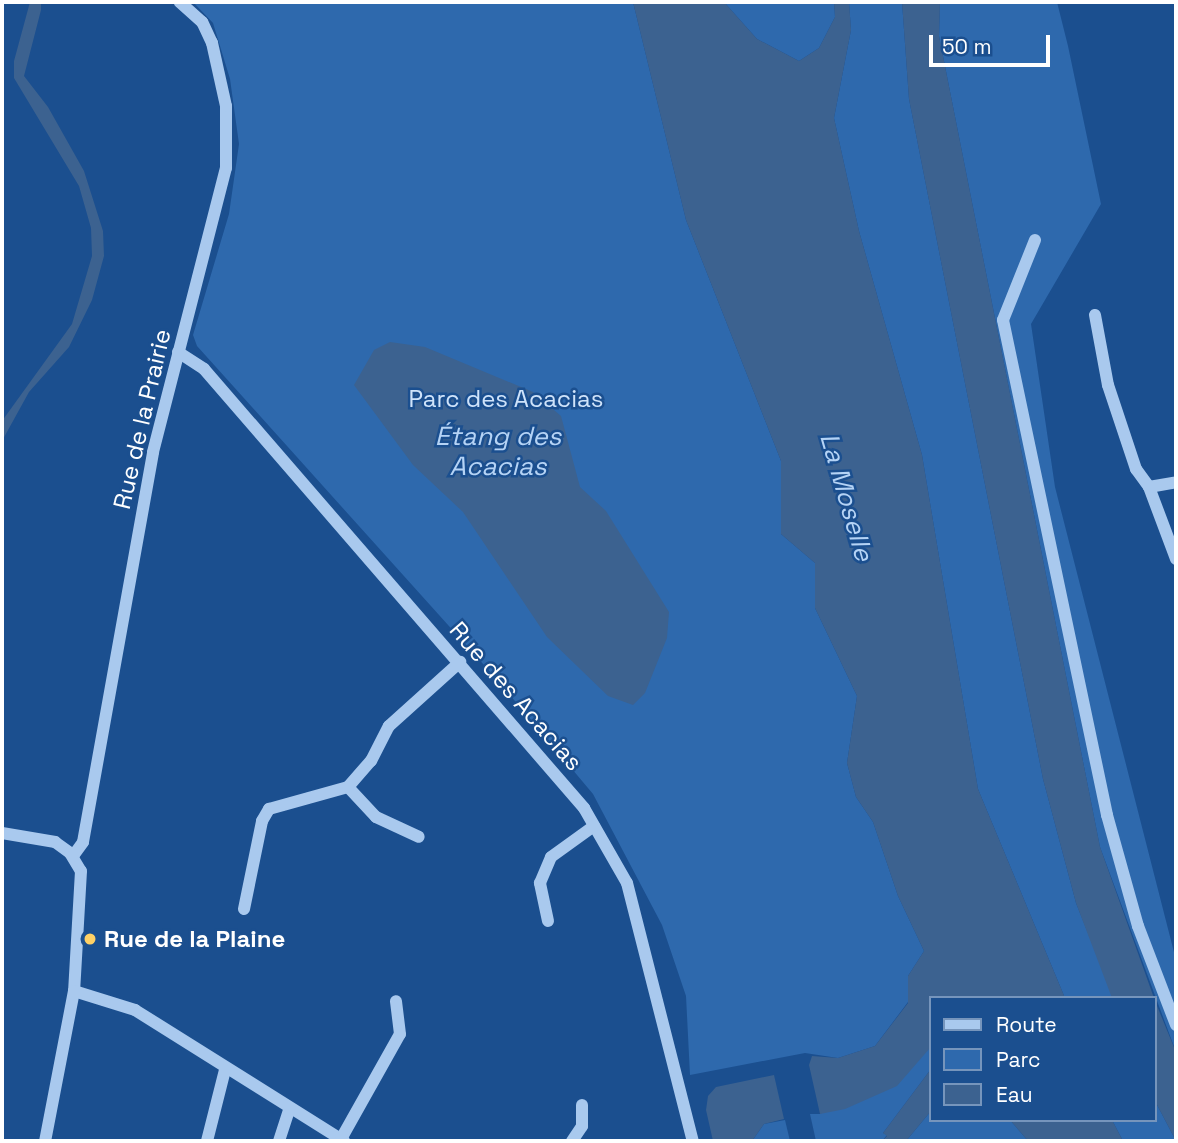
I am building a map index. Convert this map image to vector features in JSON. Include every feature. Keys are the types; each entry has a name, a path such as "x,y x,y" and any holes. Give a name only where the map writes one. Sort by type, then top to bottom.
{"street":[{"name":"Rue de la Prairie","path":"73,856 83,842 139,521 178,352 221,196 228,137 212,43 202,22 180,2"},
{"path":"1035,240 1003,320 1012,371 1107,815 1138,926 1176,1026"},
{"path":"1095,315 1108,385 1136,468 1149,487 1176,559"},
{"name":"Rue des Acacias","path":"178,352 204,369 460,662 562,781 616,857 640,929 693,1141"},
{"path":"1149,487 1176,482"},
{"path":"244,909 262,821 269,809 348,788 371,761 389,726 460,662"},
{"path":"348,788 376,817 419,837"},
{"path":"548,920 540,883 551,857 594,825"},
{"path":"2,833 55,842 73,856 81,871 74,991 45,1141"},
{"path":"74,991 135,1010 225,1070 342,1140 400,1034 396,1001"},
{"path":"207,1141 225,1070"},
{"path":"572,1141 582,1126 582,1105"},
{"path":"279,1141 290,1108"}],"green space":[{"name":"Parc des Acacias","path":"193,2 633,2 686,220 781,461 781,534 815,563 815,608 857,696 847,763 856,797 873,822 898,896 924,951 908,976 908,1002 875,1046 838,1058 805,1053 690,1075 686,996 662,925 593,794 493,675 197,346 193,335 229,214 239,144 230,79 213,23"},
{"path":"724,2 834,2 835,17 819,48 799,61 757,39"},
{"path":"849,2 902,2 909,99 1043,779 1076,903 1113,996 1064,996 978,789 922,455 859,231 834,118 851,30"},
{"path":"940,2 1057,2 1068,46 1101,204 1031,324 1055,487 1176,960 1176,1052 1100,847 939,36"},
{"path":"930,1046 930,1070 883,1133 887,1135 882,1141 816,1141 810,1114 820,1114"},
{"path":"1157,1105 1176,1141 1123,1141 1113,1122 1157,1122"},
{"path":"930,1112 930,1122 1012,1122 1028,1141 906,1141"},
{"path":"785,1120 790,1141 752,1141 764,1124"}],"water":[{"path":"30,2 41,2 41,10 24,76 48,107 84,171 103,231 104,256 92,300 69,347 29,392 2,441 2,421 72,324 92,256 91,228 79,186 14,78 14,61"},
{"name":"La Moselle","path":"633,2 724,2 757,39 799,61 819,48 835,17 834,2 849,2 851,30 834,118 859,231 922,455 978,789 1064,996 930,996 930,1048 897,1086 845,1109 820,1114 809,1065 812,1056 838,1058 875,1046 908,1003 908,976 924,951 898,896 873,822 856,797 847,763 857,696 815,608 815,563 781,534 781,461 686,220"},
{"path":"902,2 940,2 939,36 1100,847 1153,996 1111,996 1076,903 1043,779 909,99"},
{"name":"Étang des Acacias","path":"390,342 425,347 533,392 561,416 580,487 606,511 669,612 667,638 645,693 633,705 608,696 547,637 463,512 413,465 354,385 374,350"},
{"path":"1157,1006 1176,1052 1176,1141 1157,1105"},
{"path":"930,1070 930,1112 906,1141 882,1141 887,1136 883,1133"},
{"path":"774,1075 784,1119 764,1124 752,1141 713,1141 706,1110 708,1096 716,1087"},
{"path":"1012,1122 1113,1122 1123,1141 1028,1141"}],"place":[{"name":"Rue de la Plaine","path":"90,939"}]}
